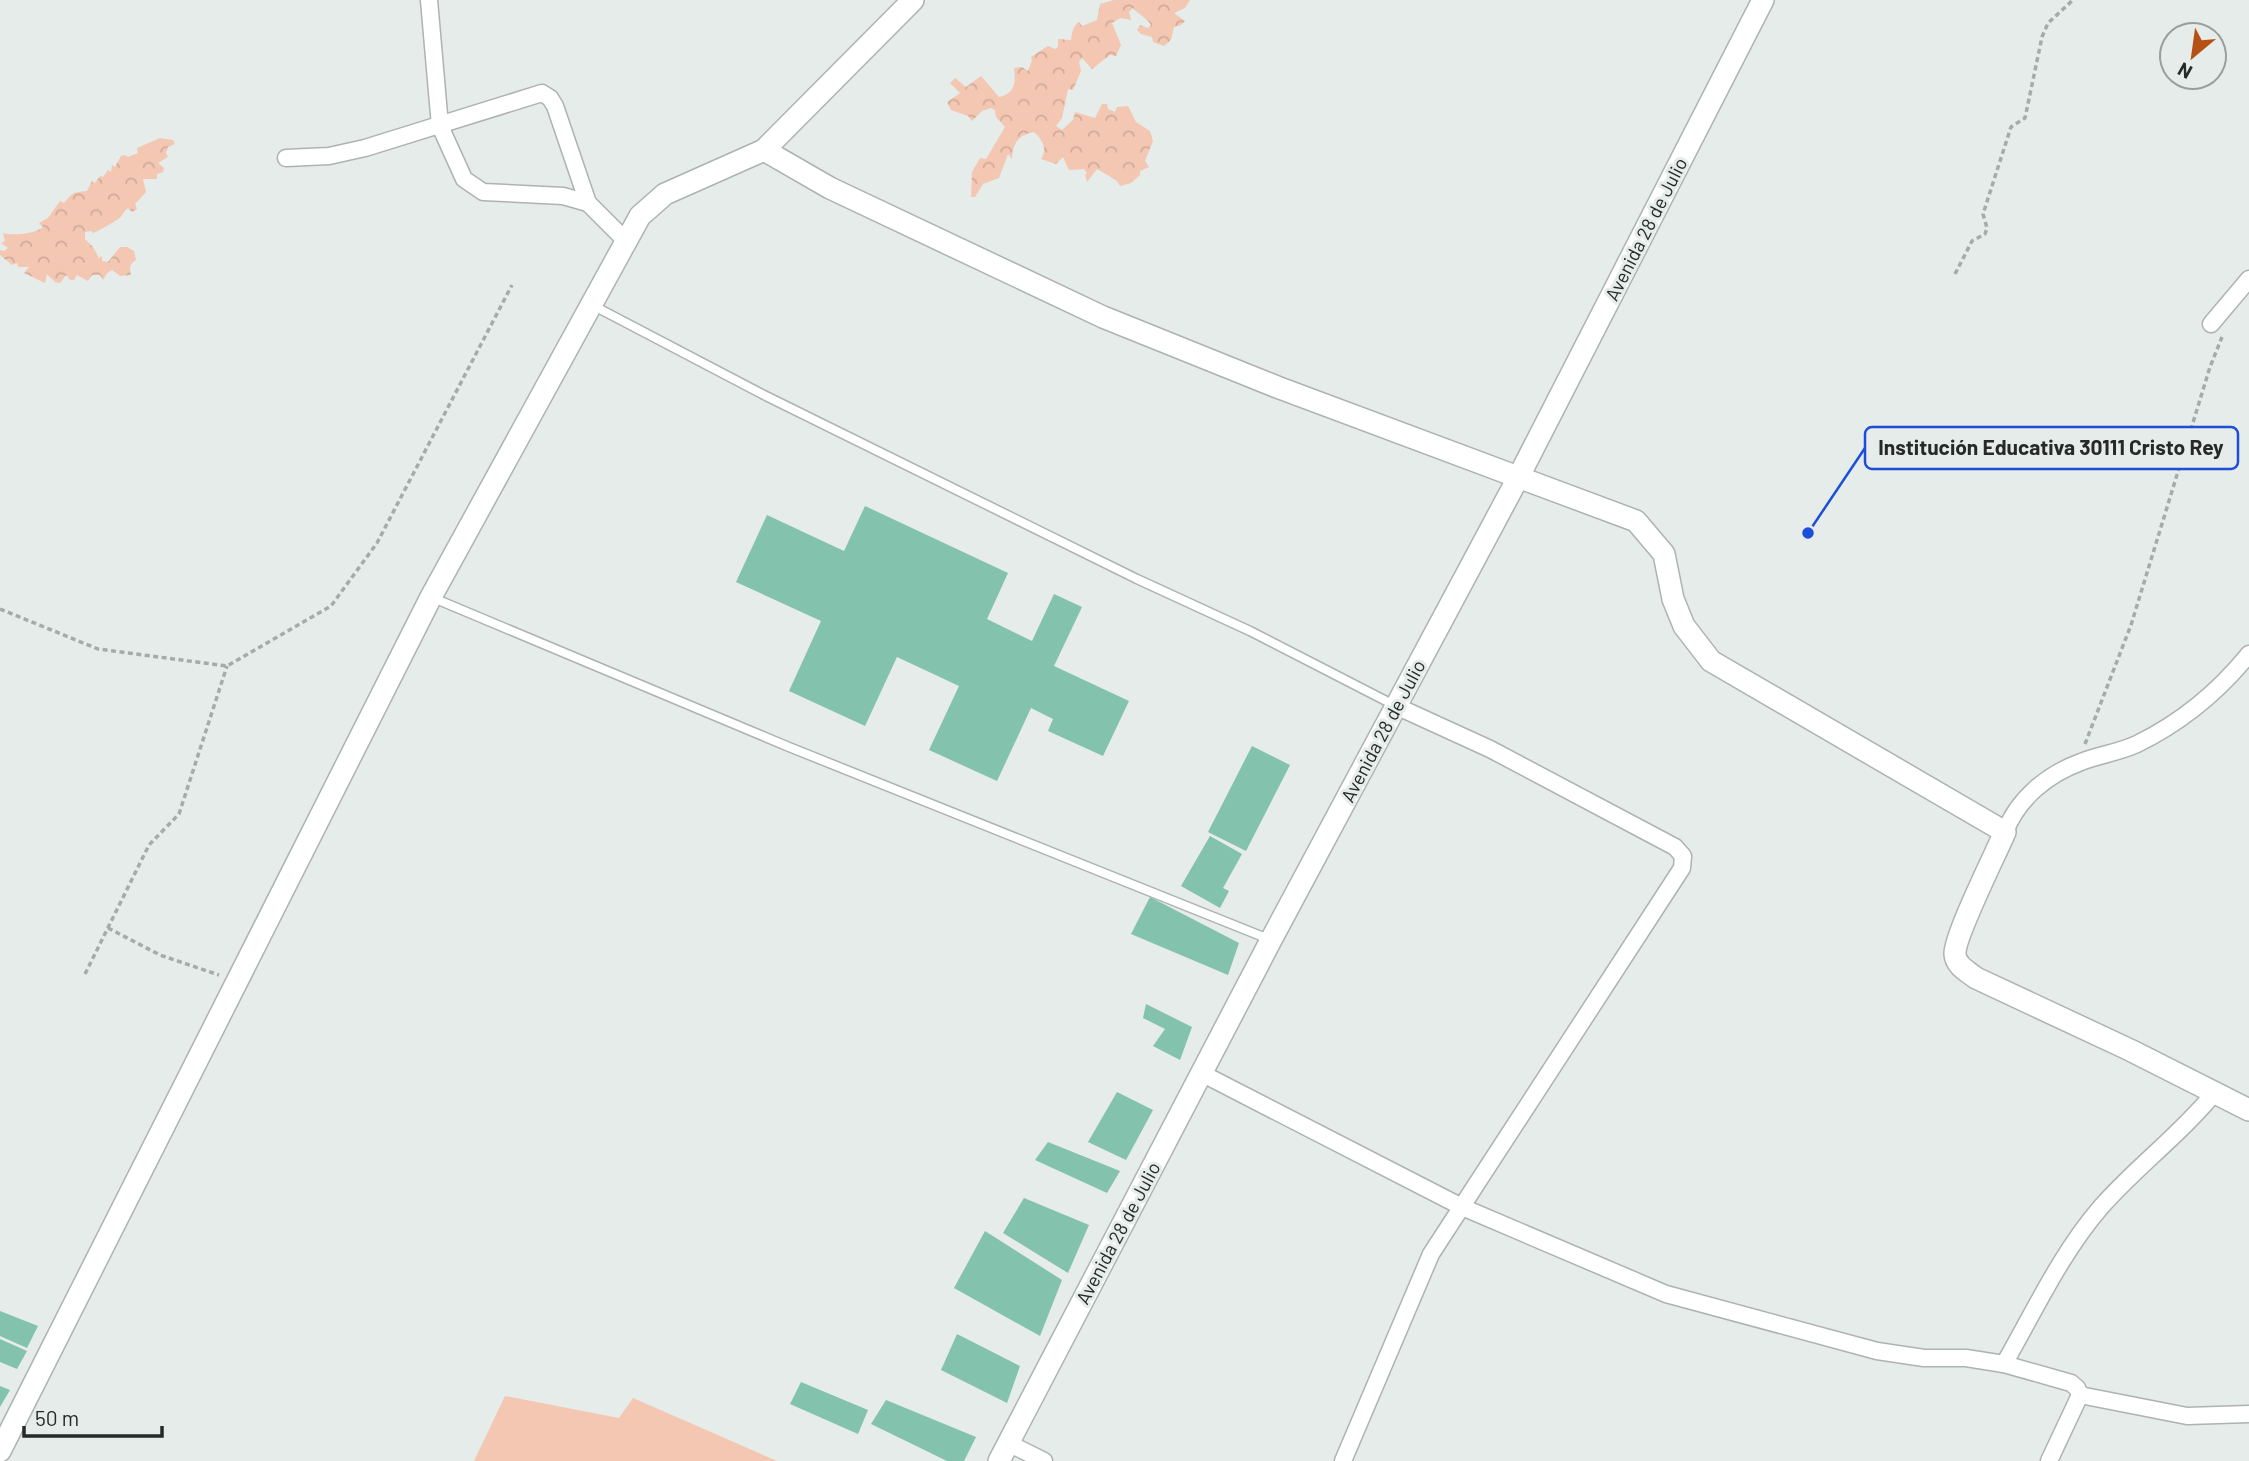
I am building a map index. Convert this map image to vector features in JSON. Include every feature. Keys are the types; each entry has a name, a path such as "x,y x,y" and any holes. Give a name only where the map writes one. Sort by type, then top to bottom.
{"street":[{"path":"429,0 440,126 464,179 483,192 562,196 588,203"},
{"path":"0,1451 431,597 640,216 665,194 764,150 913,0"},
{"name":"Avenida 28 de Julio","path":"1003,1452 1270,940 1518,478 1763,0"},
{"path":"286,158 329,156 440,126 470,113 542,93 550,98 555,106 588,203 625,240"},
{"path":"764,150 830,188 1103,317 1278,387 1636,521 1664,554 1673,599 1684,626 1711,661 2005,832"},
{"path":"2211,324 2249,279"},
{"path":"2248,1107 1976,978 1958,964 1955,952 2011,815 2020,802 2044,782 2078,763 2136,744 2175,722 2214,691 2249,654"},
{"path":"1343,1461 1432,1254 1682,869 1683,856 1675,847 1502,755 1396,706"},
{"path":"1202,1073 1462,1207 1666,1294 1877,1351 1924,1358 1966,1358 2004,1364 2071,1383 2080,1395 2049,1461"},
{"path":"2004,1364 2075,1241 2092,1219 2215,1092"},
{"path":"2080,1395 2187,1416 2249,1414"},
{"path":"1003,1452 1044,1461"}],"lane":[{"path":"591,304 762,394 1137,579 1250,631 1396,706"},
{"path":"431,597 802,752 1270,940"}],"path":[{"path":"1955,274 1972,241 1984,234 1987,228 1983,214 2011,127 2025,118 2042,37 2048,23 2073,0"},
{"path":"0,609 97,649 226,666 331,606 377,543 512,285"},
{"path":"2078,763 2131,625 2210,367 2227,325 2224,309"},
{"path":"85,974 149,845 179,814 226,666"},
{"path":"108,928 160,955 237,981"}],"green space":[{"path":"1114,0 1190,0 1185,8 1174,13 1185,21 1174,27 1171,40 1164,46 1153,42 1152,37 1137,30 1140,25 1148,28 1151,25 1133,8 1129,12 1131,20 1120,18 1112,23 1121,45 1116,56 1110,55 1092,69 1082,58 1079,62 1081,71 1073,90 1068,89 1062,118 1056,126 1062,130 1073,120 1075,112 1095,118 1102,104 1107,104 1108,109 1115,112 1117,107 1128,106 1136,122 1150,131 1153,141 1145,161 1149,167 1140,171 1140,175 1131,183 1120,186 1116,180 1097,169 1087,182 1084,169 1069,170 1063,157 1056,164 1041,159 1043,144 1034,132 1017,141 1012,159 1008,154 999,178 983,184 975,197 971,197 972,172 980,158 986,159 1005,127 991,108 982,111 972,121 968,116 951,110 947,102 960,93 950,83 955,78 966,87 981,76 999,97 1008,93 1013,87 1014,68 1022,67 1028,71 1031,57 1048,46 1055,49 1058,47 1058,39 1071,40 1073,30 1079,22 1082,26 1097,20 1100,4"},
{"path":"160,138 173,140 175,144 168,147 168,157 158,163 164,168 163,172 157,174 157,179 143,179 146,192 135,204 137,209 132,212 128,208 120,218 103,228 93,233 85,232 85,239 99,258 102,256 102,261 108,262 120,247 134,251 136,260 131,266 131,275 120,276 112,270 103,280 100,275 92,275 88,281 77,275 74,280 70,280 66,275 60,283 47,274 45,283 24,273 29,267 18,267 17,263 12,265 0,255 0,250 8,248 1,243 5,241 3,233 23,234 43,227 39,223 48,218 60,201 64,203 74,193 87,191 92,181 95,183 108,170 111,172 112,165 115,167 121,156 128,157 138,153 137,148"},
{"path":"505,1396 619,1418 633,1398 777,1461 474,1461"}],"building":[{"path":"865,506 1008,573 987,619 1032,641 1054,594 1082,607 1054,666 1129,701 1103,756 1048,731 1053,719 1031,708 997,781 929,750 959,686 897,657 865,726 789,691 821,621 736,582 767,515 844,551"},
{"path":"1252,746 1290,765 1246,851 1208,832"},
{"path":"1210,836 1242,854 1223,888 1229,891 1220,908 1181,886"},
{"path":"1150,897 1239,943 1228,975 1131,934"},
{"path":"1146,1004 1192,1027 1180,1060 1153,1046 1165,1029 1143,1018"},
{"path":"1117,1092 1153,1110 1126,1160 1088,1142"},
{"path":"1048,1142 1120,1171 1107,1193 1035,1160"},
{"path":"1024,1198 1089,1225 1068,1273 1003,1233"},
{"path":"985,1231 1062,1280 1040,1336 954,1288"},
{"path":"0,1311 38,1326 27,1348 0,1336"},
{"path":"957,1334 1020,1366 1007,1403 941,1370"},
{"path":"0,1339 27,1351 17,1369 0,1362"},
{"path":"801,1382 868,1410 858,1434 790,1404"},
{"path":"0,1386 10,1390 0,1407"},
{"path":"886,1400 976,1437 964,1461 947,1461 871,1424"}],"place":[{"name":"Institución Educativa 30111 Cristo Rey","path":"1808,533"}]}
